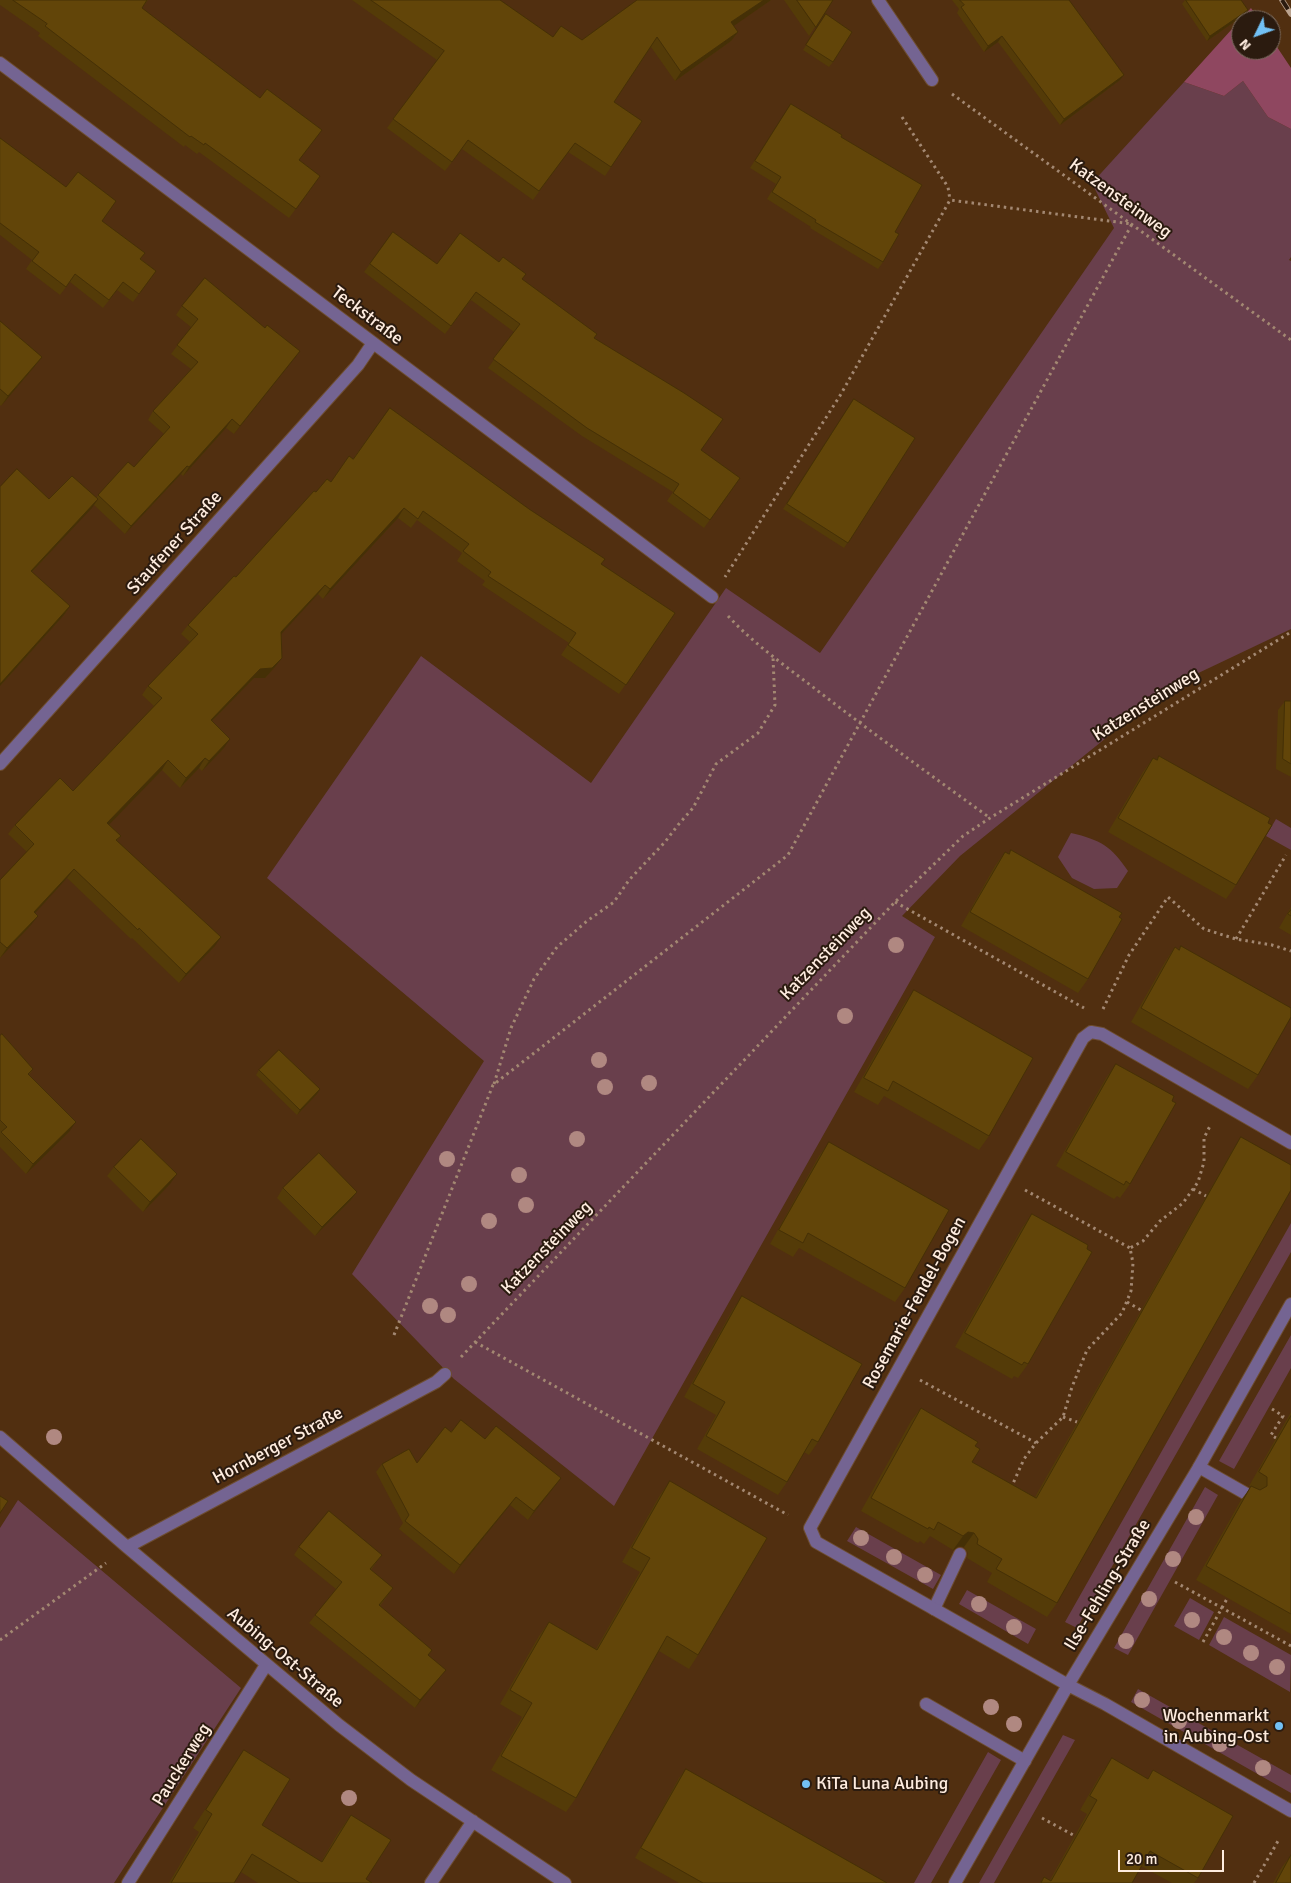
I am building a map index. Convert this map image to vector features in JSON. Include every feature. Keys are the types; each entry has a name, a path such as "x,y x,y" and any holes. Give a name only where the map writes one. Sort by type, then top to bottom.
{"street":[{"path":"878,0 932,80"},
{"name":"Teckstraße","path":"0,63 712,597"},
{"name":"Staufener Straße","path":"0,764 351,372 374,343"},
{"path":"1092,1032 1102,1034 1291,1143"},
{"name":"Rosemarie-Fendel-Bogen","path":"810,1528 1083,1038 1092,1032"},
{"name":"Ilse-Fehling-Straße","path":"955,1883 1068,1685 1199,1467 1291,1304"},
{"name":"Hornberger Straße","path":"127,1547 436,1382 445,1374"},
{"name":"Aubing-Ost-Straße","path":"0,1437 127,1547 339,1725 397,1769 566,1883"},
{"path":"1199,1467 1250,1496"},
{"path":"810,1528 816,1542 1291,1811"},
{"path":"934,1609 960,1554"},
{"name":"Pauckerweg","path":"128,1883 266,1665"},
{"path":"926,1704 1025,1761"},
{"path":"431,1883 473,1820"}],"path":[{"name":"Katzensteinweg","path":"932,80 1291,340"},
{"path":"902,117 948,187 950,200 841,394 712,597 747,636 773,657 859,723 990,818"},
{"path":"493,1084 788,855 1132,224 950,200"},
{"name":"Katzensteinweg","path":"445,1374 895,902 963,836 1291,632"},
{"path":"394,1335 493,1084 511,1028 534,979 557,947 587,921 614,902 629,880 665,842 693,808 716,764 758,732 775,706 773,657"},
{"path":"1236,939 1286,855"},
{"path":"1092,1032 1129,956 1168,897 1204,929 1236,939 1272,945 1291,951"},
{"path":"895,902 1093,1013 1092,1032"},
{"path":"1130,1248 1143,1241 1160,1221 1183,1203 1198,1182 1204,1162 1204,1138 1222,1103"},
{"path":"1004,1178 1130,1248 1133,1263 1131,1291 1122,1313 1087,1350 1072,1387 1063,1417 1036,1443 1024,1459 1009,1495"},
{"path":"1193,1189 1206,1196"},
{"path":"1127,1302 1141,1310"},
{"path":"476,1342 810,1528"},
{"path":"899,1368 1036,1443"},
{"path":"1272,1409 1283,1416 1271,1435 1276,1438"},
{"path":"1063,1417 1077,1422"},
{"path":"0,1640 127,1547"},
{"path":"1175,1582 1291,1646"},
{"path":"1202,1642 1228,1597"},
{"path":"1042,1818 1074,1836"},
{"path":"1254,1883 1278,1841"}],"shaded area":[{"path":"1231,30 1231,60 1281,60 1281,53 1291,68 1291,129 1268,117 1243,81 1224,96 1184,82"},
{"path":"1243,81 1268,117 1291,129 1291,257 1289,260 1291,261 1291,629 1169,687 960,856 902,916 935,937 614,1506 454,1379 352,1274 484,1061 267,878 421,656 591,783 726,588 820,653 1114,228 1092,183 1184,82 1224,96"},
{"path":"1276,819 1291,828 1291,850 1266,836"},
{"path":"1071,833 1090,838 1104,845 1116,856 1128,871 1117,888 1094,889 1072,878 1058,857"},
{"path":"1291,1223 1291,1252 1077,1628 1065,1622"},
{"path":"1291,1335 1291,1368 1234,1469 1219,1461"},
{"path":"1205,1487 1218,1495 1128,1655 1114,1648"},
{"path":"18,1500 241,1688 114,1883 0,1883 0,1528"},
{"path":"856,1527 941,1575 933,1589 847,1541"},
{"path":"967,1590 1036,1629 1028,1644 959,1604"},
{"path":"1190,1598 1214,1612 1199,1640 1174,1626"},
{"path":"1224,1617 1291,1655 1290,1692 1209,1645"},
{"path":"1138,1689 1291,1775 1291,1793 1131,1702"},
{"path":"1063,1735 1075,1740 994,1883 979,1883"},
{"path":"988,1752 1001,1760 931,1883 914,1883"}],"building":[{"path":"13,0 147,0 142,8 260,98 267,89 322,130 299,160 320,176 296,209 205,143 204,145 190,137 45,26 47,24"},
{"path":"371,0 500,0 553,37 561,26 582,40 637,0 764,0 731,22 738,32 681,72 657,37 614,102 642,121 611,167 575,143 539,191 468,140 452,162 393,119 444,51"},
{"path":"797,0 833,0 816,27"},
{"path":"960,0 1069,0 1124,75 1064,119 1002,36 988,46 961,7 964,5"},
{"path":"1186,0 1241,0 1248,10 1231,10 1231,22 1210,36"},
{"path":"826,14 852,32 833,62 806,45"},
{"path":"791,104 842,135 841,137 922,185 895,232 899,234 883,262 815,222 816,220 772,192 781,177 755,161"},
{"path":"0,138 66,187 78,172 116,201 102,221 145,253 140,259 156,271 139,294 123,282 109,300 75,274 66,287 32,261 39,252 0,223"},
{"path":"393,232 437,264 460,233 499,262 503,257 526,274 522,279 597,334 594,338 723,419 701,450 740,478 710,520 673,493 679,484 587,428 493,359 520,324 476,292 451,326 370,264"},
{"path":"205,278 265,328 267,325 300,351 240,426 232,419 189,467 187,466 131,526 98,495 128,462 134,467 170,427 153,411 198,362 177,345 198,319 182,306"},
{"path":"0,321 42,357 8,396 0,389"},
{"path":"854,399 915,438 848,543 787,504"},
{"path":"390,408 529,509 605,559 601,564 675,613 626,685 568,645 576,633 488,576 491,572 463,551 469,544 423,511 418,519 404,508 330,589 325,585 281,632 282,658 272,668 260,669 211,720 230,739 209,761 205,758 186,778 168,760 107,823 121,836 116,840 221,937 186,974 74,869 34,912 38,916 7,948 0,942 0,880 34,844 15,825 60,778 73,791 162,698 148,686 198,634 188,625 234,576 236,577 314,491 316,492 327,479 331,482 349,456 353,459"},
{"path":"17,469 49,499 72,476 98,499 31,571 70,606 0,684 0,487"},
{"path":"1285,701 1291,701 1291,764 1283,759"},
{"path":"1159,756 1270,818 1268,823 1272,825 1236,885 1118,818 1153,758 1157,760"},
{"path":"1011,850 1122,913 1119,917 1122,919 1088,979 970,912 1005,852 1009,854"},
{"path":"1181,946 1291,1008 1291,1017 1258,1075 1141,1008 1175,947 1179,950"},
{"path":"914,990 1033,1058 989,1136 893,1081 888,1091 864,1078"},
{"path":"2,1034 33,1069 28,1074 76,1122 33,1164 1,1132 7,1127 0,1120 0,1036"},
{"path":"279,1050 320,1089 300,1110 259,1070"},
{"path":"1116,1064 1174,1096 1172,1101 1176,1103 1130,1184 1126,1181 1124,1185 1066,1152"},
{"path":"1241,1137 1291,1165 1291,1190 1057,1603 996,1569 1002,1559 977,1544 978,1539 974,1533 968,1532 963,1536 938,1522 934,1530 929,1527 928,1529 871,1498 921,1408 978,1442 975,1446 980,1449 972,1462 1036,1498"},
{"path":"141,1139 177,1174 150,1202 114,1167"},
{"path":"829,1142 949,1210 905,1288 808,1233 803,1243 779,1230"},
{"path":"319,1153 357,1192 322,1227 283,1188"},
{"path":"1032,1214 1088,1245 1087,1249 1092,1252 1028,1364 1024,1362 1022,1365 965,1333"},
{"path":"742,1296 862,1364 818,1442 812,1439 787,1482 706,1436 725,1402 693,1384"},
{"path":"1291,1416 1291,1614 1206,1566 1251,1486 1260,1490 1267,1486 1267,1477 1259,1472"},
{"path":"461,1420 485,1439 496,1426 561,1478 534,1511 516,1497 460,1565 405,1521 409,1515 382,1464 409,1449 417,1463 445,1427 451,1432"},
{"path":"670,1481 767,1538 698,1655 667,1636 576,1798 501,1756 532,1703 510,1690 549,1622 597,1650 650,1558 632,1548"},
{"path":"0,1496 8,1501 0,1513"},
{"path":"329,1511 382,1555 370,1569 393,1588 379,1605 432,1650 428,1655 446,1670 420,1700 315,1615 342,1582 299,1547"},
{"path":"244,1750 290,1779 262,1825 322,1862 351,1815 391,1840 366,1879 372,1883 300,1883 252,1854 234,1883 171,1883 212,1814 206,1810"},
{"path":"1112,1758 1148,1779 1153,1770 1233,1816 1198,1878 1150,1851 1132,1883 1041,1883 1044,1877 1051,1881 1097,1800 1090,1796"},
{"path":"686,1769 887,1883 703,1883 641,1848"},
{"path":"1291,1855 1291,1883 1276,1883"}],"railway":[{"path":"1282,0 1291,14"}],"place":[{"name":"Wochenmarkt in Aubing-Ost","path":"1279,1726"},
{"name":"KiTa Luna Aubing","path":"806,1784"}]}
